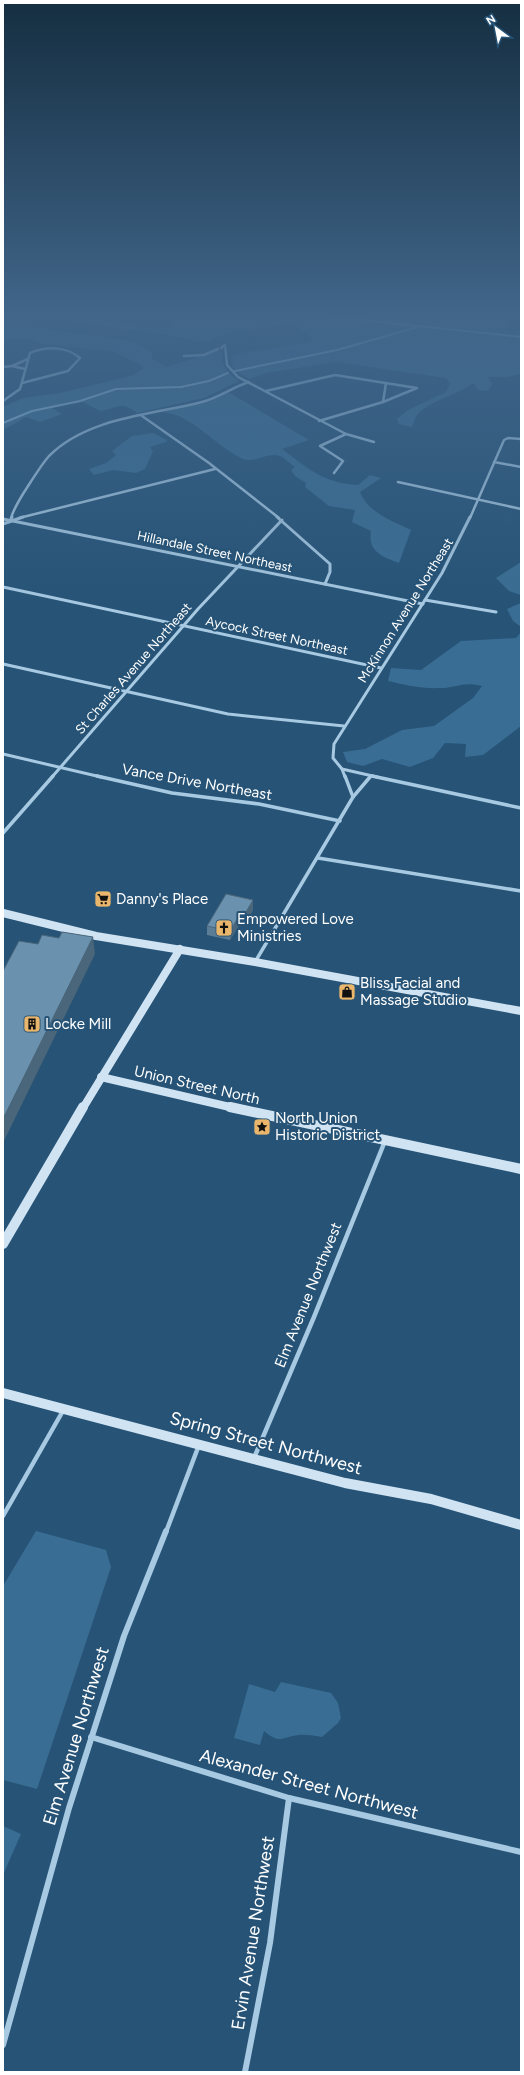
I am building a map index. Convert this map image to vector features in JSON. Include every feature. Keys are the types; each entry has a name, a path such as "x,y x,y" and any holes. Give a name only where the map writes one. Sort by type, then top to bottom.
{"street":[{"path":"11,520 20,500 42,465 53,453 69,441 82,434 113,423 159,412"},
{"path":"302,412 319,422 346,434 374,442"},
{"path":"319,422 352,412"},
{"path":"142,416 216,469 282,520 326,558 331,568 325,584"},
{"path":"334,473 343,461 320,446 346,434"},
{"name":"McKinnon Avenue Northeast","path":"353,796 342,769 333,758 332,752 334,744 344,726 423,604 463,536 504,440 508,438 521,439"},
{"path":"494,462 521,467"},
{"path":"3,524 11,520 216,469"},
{"path":"398,482 521,509"},
{"name":"Hillandale Street Northeast","path":"3,519 423,604"},
{"name":"St Charles Avenue Northeast","path":"3,832 185,625 282,520"},
{"name":"Aycock Street Northeast","path":"3,587 381,668"},
{"path":"425,600 496,612"},
{"path":"3,664 228,714 344,726"},
{"name":"Vance Drive Northeast","path":"3,754 172,793 259,804 340,821"},
{"path":"342,769 521,808"},
{"path":"256,962 340,821 353,796 370,776"},
{"path":"318,858 521,891"},
{"path":"3,913 96,936 256,962 521,1011"},
{"path":"3,1244 101,1076 180,949"},
{"name":"Union Street North","path":"101,1076 273,1117 521,1169"},
{"name":"Elm Avenue Northwest","path":"254,1458 313,1320 385,1140"},
{"name":"Spring Street Northwest","path":"3,1392 345,1483 431,1499 521,1525"},
{"path":"3,1516 64,1409"},
{"name":"Elm Avenue Northwest","path":"3,2045 69,1808 124,1636 200,1444"},
{"name":"Alexander Street Northwest","path":"91,1737 289,1798 521,1852"},
{"name":"Ervin Avenue Northwest","path":"244,2072 270,1943 289,1798"}],"shaded area":[{"path":"3,412 58,412 62,414 40,422 26,417 3,430"},
{"path":"162,412 261,412 309,440 282,449 317,474 346,484 358,485 370,475 381,478 360,492 369,506 375,511 389,520 411,530 399,563 382,556 374,549 370,538 371,531 352,522 355,510 329,506 305,487 306,483 295,476 291,470 295,467 282,457 270,455 246,460 221,446 203,431 183,418"},
{"path":"406,412 420,412 416,416 412,427 399,424 397,419"},
{"path":"153,433 167,440 166,442 150,447 153,451 145,469 136,473 113,470 94,475 89,469 106,463 116,455 112,451 132,436"},
{"path":"521,562 521,595 509,591 496,578"},
{"path":"521,603 521,627 513,621 507,609"},
{"path":"521,632 521,726 483,755 465,757 466,744 445,743 433,758 410,767 382,759 363,766 347,762 343,752 365,749 402,730 434,726 473,698 482,686 465,684 446,688 433,688 407,685 388,681 391,668 421,670 461,641 516,638"},
{"path":"36,1531 106,1550 111,1567 37,1789 3,1780 3,1586"},
{"path":"281,1682 331,1693 338,1703 341,1718 338,1723 322,1737 302,1735 278,1739 264,1731 260,1745 234,1738 249,1684 275,1692"},
{"path":"3,1826 21,1834 3,1875"}],"building":[{"path":"226,894 253,900 246,912 242,911 230,931 207,926"},
{"name":"Locke Mill","path":"62,932 93,937 3,1119 3,971 19,941 38,944 42,935 59,938"}],"waterway":[{"path":"3,423 30,412"}],"place":[{"name":"Danny's Place","path":"103,899"},
{"name":"Empowered Love Ministries","path":"224,928"},
{"name":"Bliss Facial and Massage Studio","path":"347,992"},
{"name":"Locke Mill","path":"32,1024"},
{"name":"North Union Historic District","path":"262,1127"}]}
